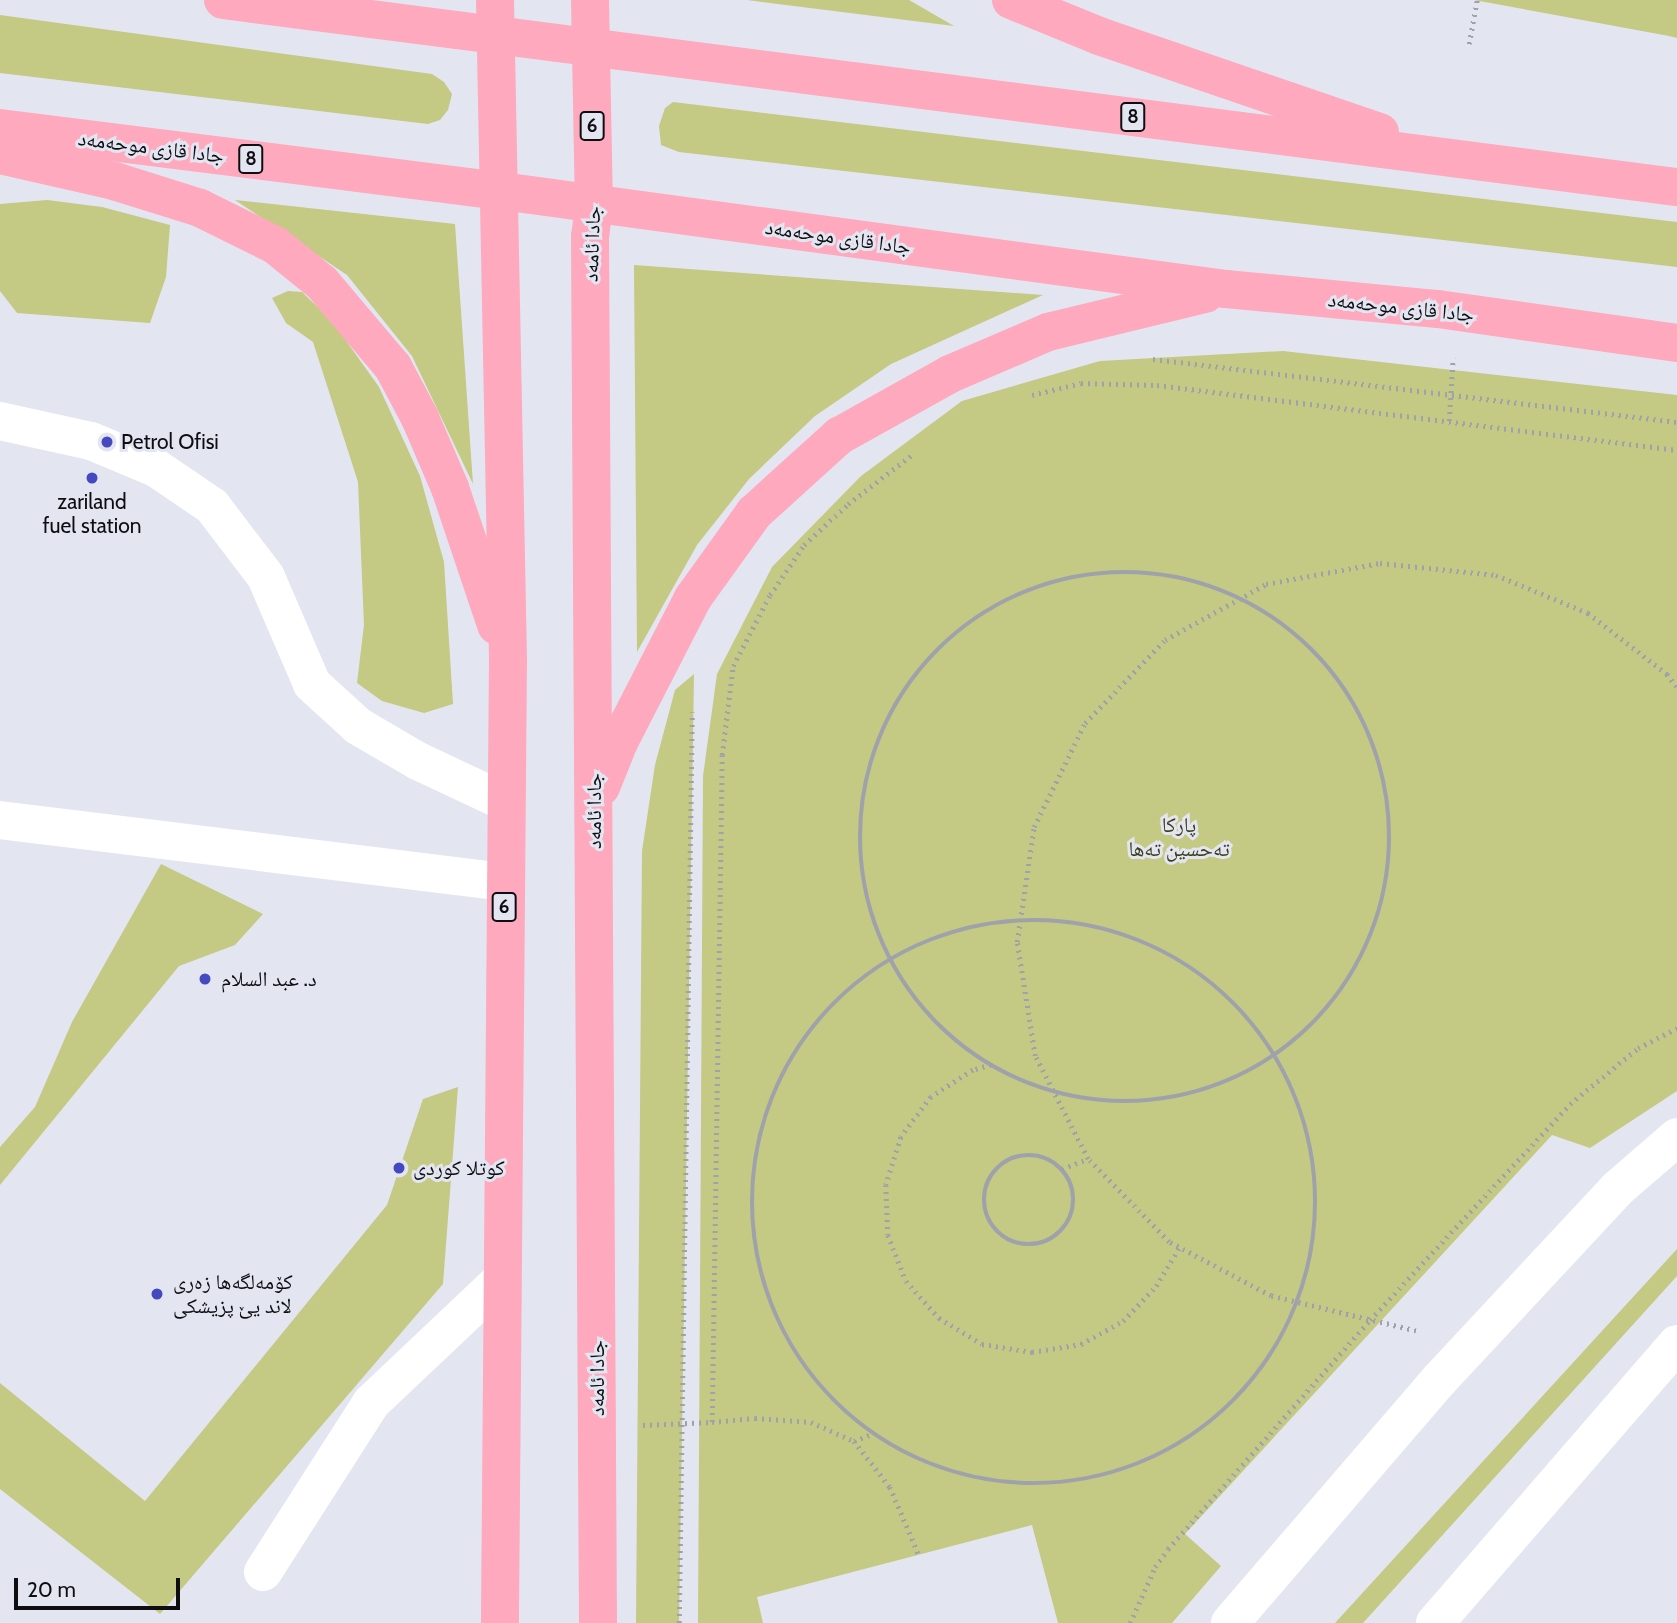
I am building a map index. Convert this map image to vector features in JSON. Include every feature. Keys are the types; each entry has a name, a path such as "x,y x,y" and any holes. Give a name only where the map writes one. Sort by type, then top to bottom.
{"main road":[{"name":"8","path":"223,0 495,17 590,47 1677,187"},
{"name":"جادا ئامەد","path":"590,0 594,205 590,236 598,1623"},
{"path":"1011,0 1099,36 1458,159"},
{"name":"6","path":"495,17 501,191 508,659 504,882 500,1623"},
{"name":"جادا قازی موحەمەد","path":"0,128 501,191 1226,289 1456,312 1677,343"},
{"path":"0,155 114,181 200,208 275,245 323,283 393,367 420,418 450,488 508,659"},
{"path":"594,802 620,742 693,598 754,513 839,436 950,374 1048,332 1226,289"}],"street":[{"path":"0,421 91,441 156,468 212,506 266,577 312,684 358,726 418,761 505,802"},
{"path":"0,821 504,882"},
{"path":"1230,1623 1472,1345 1616,1189 1677,1137"},
{"path":"263,1572 371,1403 502,1279"},
{"path":"1442,1619 1677,1344"}],"path":[{"path":"1469,44 1477,0"},
{"path":"1449,421 1456,312"},
{"path":"1150,358 1677,422"},
{"path":"1028,396 1081,383 1157,385 1677,450"},
{"path":"712,1422 722,755 733,666 770,595 804,545 848,504 923,446"},
{"path":"1472,1345 1271,1296 1179,1248 1088,1159 1035,1056 1017,942 1034,827 1085,723 1165,640 1266,584 1380,562 1496,575 1588,613 1667,674 1677,687"},
{"path":"1164,573 1244,597 1320,655 1370,729 1391,815 1384,901 1350,981 1283,1056 1216,1088 1130,1103 1054,1093 966,1052 905,990 867,912 857,823 876,737 923,661 992,605 1076,575 1164,573"},
{"path":"679,1623 689,755 692,701"},
{"path":"1020,920 1098,932 1177,961 1242,1005 1283,1056 1316,1152 1316,1247 1298,1303 1285,1336 1226,1411 1146,1463 1053,1484 958,1475 872,1434 811,1377 769,1306 750,1225 755,1142 784,1064 834,998 890,958 1020,920"},
{"path":"1130,1623 1155,1567 1168,1549 1370,1320 1570,1104 1638,1048 1677,1028"},
{"path":"992,1065 973,1070 931,1097 901,1137 886,1185 888,1235 906,1281 939,1318 982,1344 1032,1352 1082,1344 1123,1321 1156,1286 1179,1248"},
{"path":"1034,1155 1050,1159 1062,1169 1070,1181 1074,1209 1068,1224 1059,1234 1046,1242 1017,1244 993,1229 985,1215 983,1200 985,1185 993,1171 1005,1161 1034,1155"},
{"path":"1062,1169 1088,1159"},
{"path":"597,1427 755,1418 811,1422 853,1441 890,1487 919,1555"},
{"path":"853,1441 872,1434"}],"green space":[{"path":"747,0 909,0 954,26"},
{"path":"1474,0 1677,0 1677,38 1669,36"},
{"path":"0,15 432,74 444,82 452,94 448,110 440,120 428,124 0,73"},
{"path":"673,102 1677,222 1677,267 679,152 661,145 659,126 665,108"},
{"path":"47,200 102,207 170,225 166,277 150,323 17,313 0,291 0,204"},
{"path":"235,200 455,224 473,484 412,356 347,275"},
{"path":"634,265 1043,295 891,364 815,416 749,479 697,545 637,652"},
{"path":"288,291 302,292 332,321 379,387 420,476 444,562 453,704 424,713 382,701 357,683 364,625 358,482 313,342 286,323 272,298"},
{"name":"پارکا تەحسین تەها","path":"1283,351 1677,395 1677,1091 1590,1148 1552,1135 1185,1534 1221,1566 1172,1623 1058,1623 1032,1525 757,1597 763,1623 698,1623 703,776 717,674 772,567 861,476 962,401 1100,361"},
{"path":"694,674 679,1623 636,1623 642,851 655,765 675,690"},
{"path":"161,864 263,914 235,945 179,966 0,1185 0,1147 35,1107 72,1022"},
{"path":"458,1087 443,1284 160,1614 0,1489 0,1383 145,1501 387,1205 423,1099"},
{"path":"1677,1249 1677,1276 1363,1623 1335,1623"}],"place":[{"name":"Petrol Ofisi","path":"107,442"},
{"name":"zariland fuel station","path":"92,478"},
{"name":"د. عبد السلام","path":"205,979"},
{"name":"كوتلا كوردی","path":"399,1168"},
{"name":"کۆمه‌لگه‌ها زه‌ری لاند یێ پزیشکی","path":"157,1294"}]}
